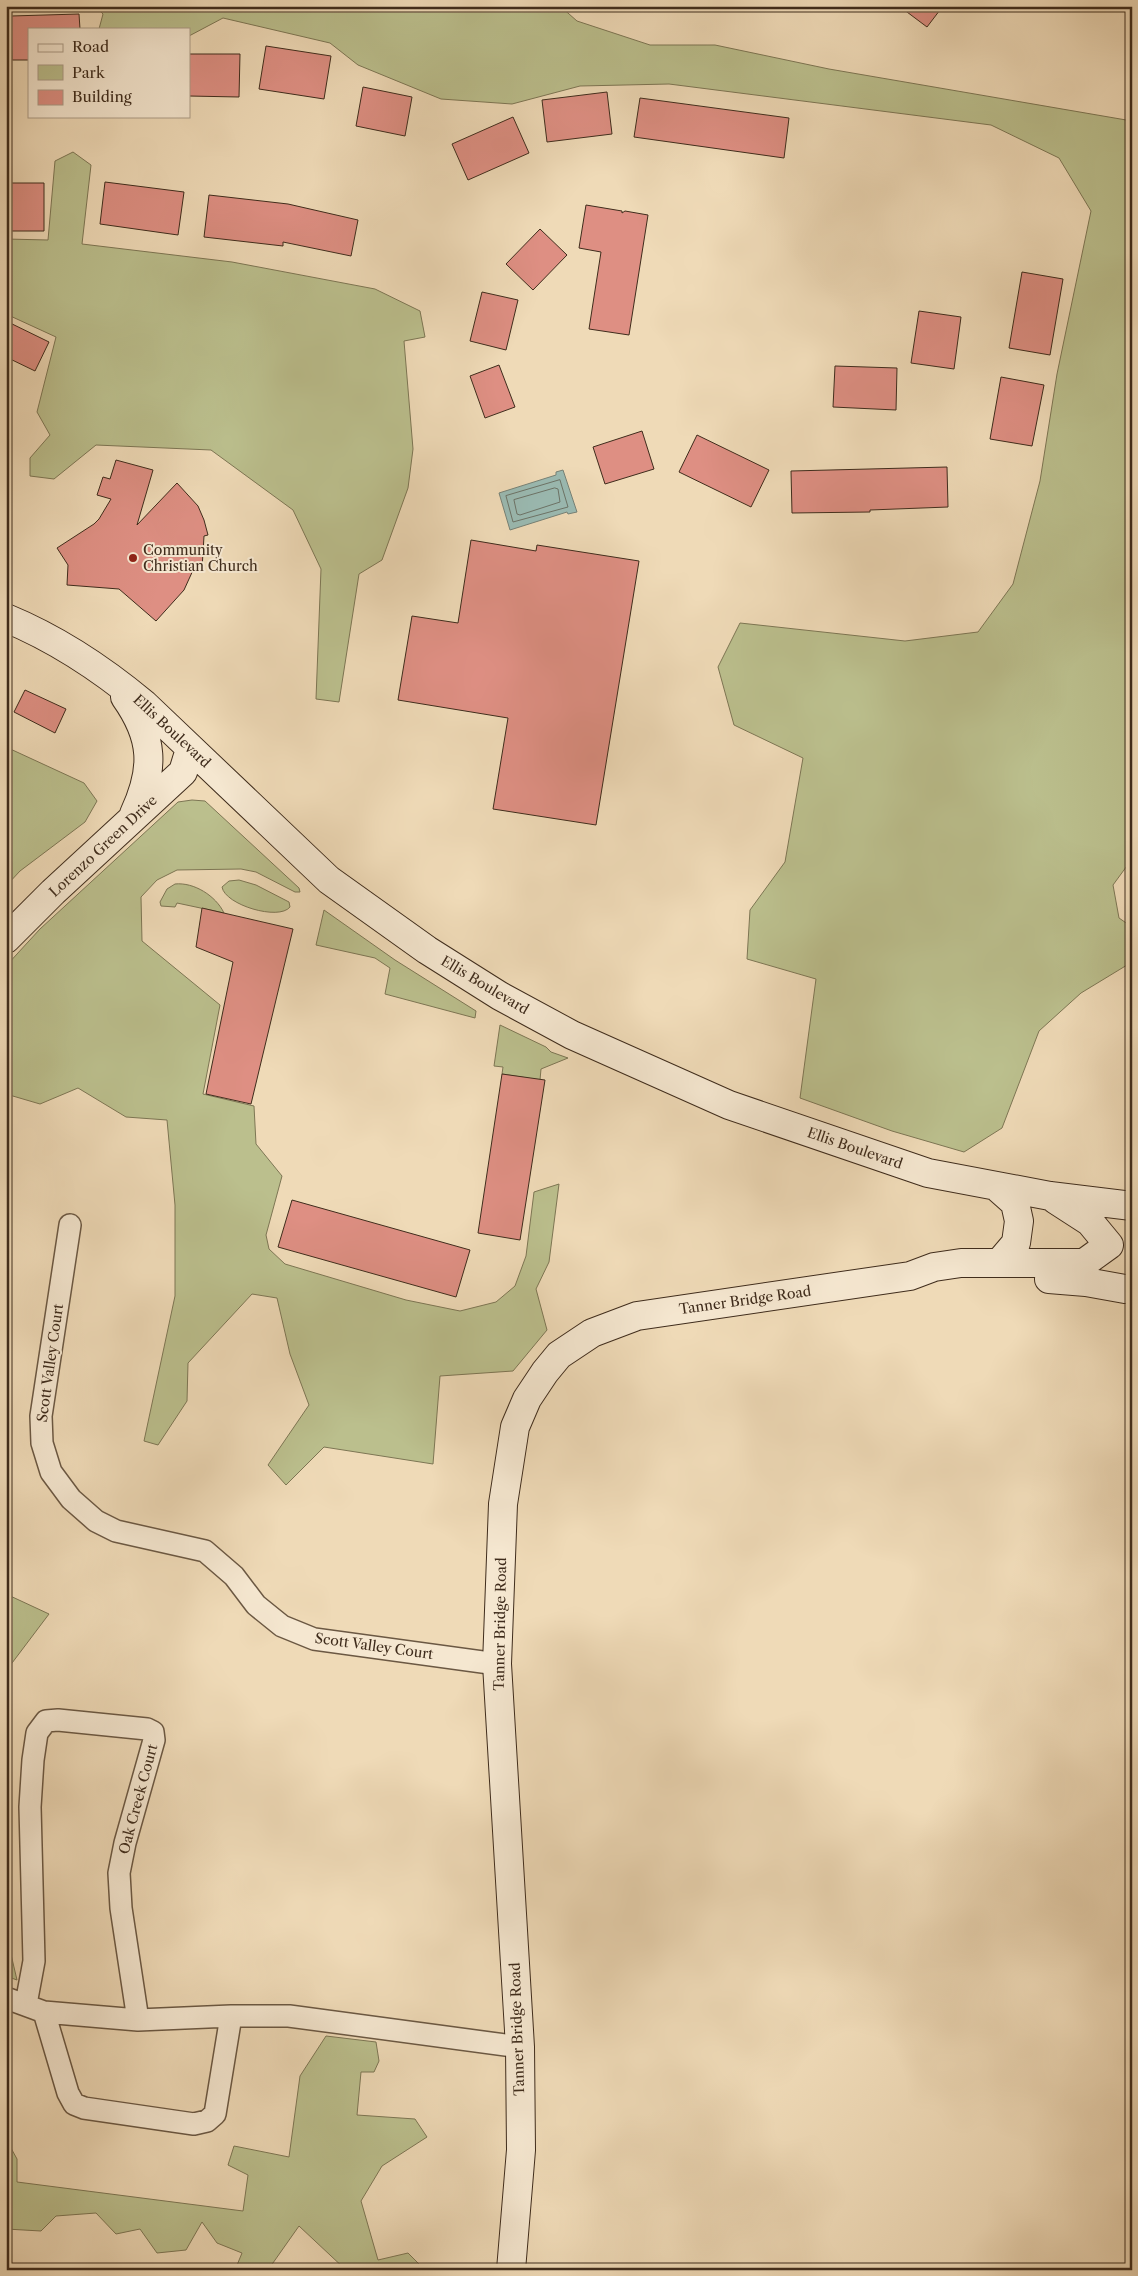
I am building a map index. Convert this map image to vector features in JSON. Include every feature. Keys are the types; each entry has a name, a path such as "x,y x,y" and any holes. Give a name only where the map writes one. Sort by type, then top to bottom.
{"main road":[{"name":"Ellis Boulevard","path":"6,618 31,628 93,664 144,704 328,880 427,950 500,996 572,1035 729,1105 928,1173 1050,1196 1132,1206"},
{"path":"93,664 126,699 142,728 149,753 149,774 140,800 134,814 118,832"},
{"name":"Lorenzo Green Drive","path":"6,939 183,772 190,749"},
{"path":"997,1187 1015,1203 1019,1221 1016,1243 999,1263"},
{"name":"Ellis Boulevard","path":"1050,1196 1090,1222 1109,1245"},
{"path":"1128,1291 1115,1274 1109,1257 1109,1245 1115,1227 1125,1214 1132,1211"},
{"name":"Tanner Bridge Road","path":"511,2270 521,2150 520,2047 497,1664 503,1504 514,1427 527,1398 544,1372 559,1355 592,1333 636,1316 910,1276 934,1266 960,1263 1084,1263 1109,1245"},
{"name":"Tanner Bridge Road","path":"910,1276 931,1279 1019,1277 1086,1282 1128,1291"}],"street":[{"name":"Scott Valley Court","path":"70,1225 41,1416 42,1442 51,1472 71,1499 96,1521 116,1531 205,1551 234,1576 256,1605 282,1626 314,1638 497,1664"},
{"name":"Oak Creek Court","path":"138,2020 121,1908 119,1872 125,1843 154,1740 154,1732 147,1729 58,1720 46,1721 37,1733 30,1807 35,2008 74,2104 84,2108 194,2124 207,2121 215,2114 231,2016"},
{"path":"6,1998 35,2008 138,2020 231,2016 289,2016 520,2047"}],"green space":[{"path":"83,6 560,6 577,21 650,45 715,45 829,69 1132,121 1132,859 1113,885 1119,918 1132,927 1132,962 1081,993 1039,1031 1002,1128 964,1152 892,1131 800,1098 816,979 747,959 750,910 785,862 803,758 734,725 718,667 740,623 905,641 978,632 1013,584 1040,481 1057,374 1091,211 1059,158 991,125 669,84 580,86 512,104 441,99 358,65 330,43 223,18 190,35 190,28 99,28 103,14 96,7"},
{"path":"73,152 91,165 82,244 232,262 375,289 420,311 425,337 404,341 413,449 408,488 382,560 359,574 339,702 316,699 321,569 293,510 211,450 96,445 54,479 30,476 30,458 50,435 37,412 56,337 6,314 6,239 48,240 55,161"},
{"path":"6,747 84,783 97,801 85,822 20,871 6,886"},
{"path":"205,801 299,888 300,892 295,892 256,872 241,869 177,870 157,880 141,897 142,941 220,1005 203,1094 254,1106 256,1144 282,1176 266,1235 269,1249 285,1264 406,1300 460,1311 496,1302 515,1286 526,1256 534,1192 559,1184 549,1262 536,1289 547,1330 513,1371 440,1376 433,1464 324,1447 286,1485 268,1465 309,1405 290,1354 277,1298 252,1294 188,1363 187,1401 158,1445 144,1441 175,1296 175,1205 167,1120 126,1117 78,1088 40,1104 6,1094 6,966 40,929 178,802"},
{"path":"239,880 256,885 289,902 290,907 284,911 264,912 232,900 225,894 222,887 229,881"},
{"path":"175,884 190,885 204,891 216,901 224,913 177,903 175,907 161,906 160,902 167,889"},
{"path":"324,910 395,960 476,1011 475,1018 385,994 390,968 375,958 316,945"},
{"path":"500,1025 546,1047 551,1052 568,1058 541,1069 540,1080 502,1074 503,1067 494,1066"},
{"path":"6,1594 49,1614 6,1671"},
{"path":"6,1933 17,1980 6,1976"},
{"path":"326,2036 376,2042 379,2061 374,2072 361,2072 357,2115 415,2119 427,2137 382,2166 361,2201 378,2260 408,2253 425,2270 346,2270 299,2226 268,2270 235,2270 242,2253 217,2243 202,2222 186,2250 157,2253 140,2229 116,2234 96,2213 56,2216 41,2231 6,2229 6,2139 17,2159 17,2182 243,2211 248,2175 228,2165 234,2146 289,2157 300,2076"}],"water":[{"path":"563,470 577,512 568,514 567,512 510,530 499,493 556,475 556,472"}],"building":[{"path":"899,6 943,6 927,27"},
{"path":"79,14 80,28 28,28 28,60 12,60 11,16"},
{"path":"266,46 331,56 324,99 259,89"},
{"path":"190,54 240,54 239,97 190,96"},
{"path":"363,87 412,97 405,136 356,126"},
{"path":"607,92 612,134 547,142 542,100"},
{"path":"640,98 789,118 784,158 634,137"},
{"path":"513,117 529,153 468,180 452,144"},
{"path":"105,182 184,192 178,235 100,224"},
{"path":"6,183 44,183 44,231 6,231"},
{"path":"209,195 288,204 358,220 351,256 283,242 283,246 204,237"},
{"path":"586,205 622,211 622,213 625,211 648,215 629,335 589,329 601,252 579,248"},
{"path":"540,229 567,255 533,290 506,264"},
{"path":"1022,272 1063,279 1050,355 1009,348"},
{"path":"482,292 518,300 506,350 470,341"},
{"path":"919,311 961,317 954,369 911,363"},
{"path":"6,321 49,342 35,371 6,357"},
{"path":"499,365 515,407 485,418 470,376"},
{"path":"835,366 897,368 896,410 833,407"},
{"path":"1001,377 1044,385 1032,446 990,439"},
{"path":"642,431 654,469 605,484 593,447"},
{"path":"697,435 769,470 751,507 679,472"},
{"name":"Community Christian Church","path":"116,460 153,470 137,525 177,483 198,506 208,535 204,536 202,569 194,568 184,590 156,621 119,589 67,585 68,565 57,548 99,519 111,499 97,495 103,477 110,479"},
{"path":"947,467 948,507 870,510 870,512 792,513 791,471"},
{"path":"471,540 536,551 537,545 639,561 596,825 493,809 508,718 398,700 412,616 458,623"},
{"path":"25,690 66,709 55,733 14,712"},
{"path":"202,908 293,929 251,1104 206,1094 233,962 196,947"},
{"path":"502,1074 545,1080 520,1240 478,1233"},
{"path":"292,1200 470,1250 456,1297 278,1247"}],"place":[{"name":"Community Christian Church","path":"133,558"}]}
